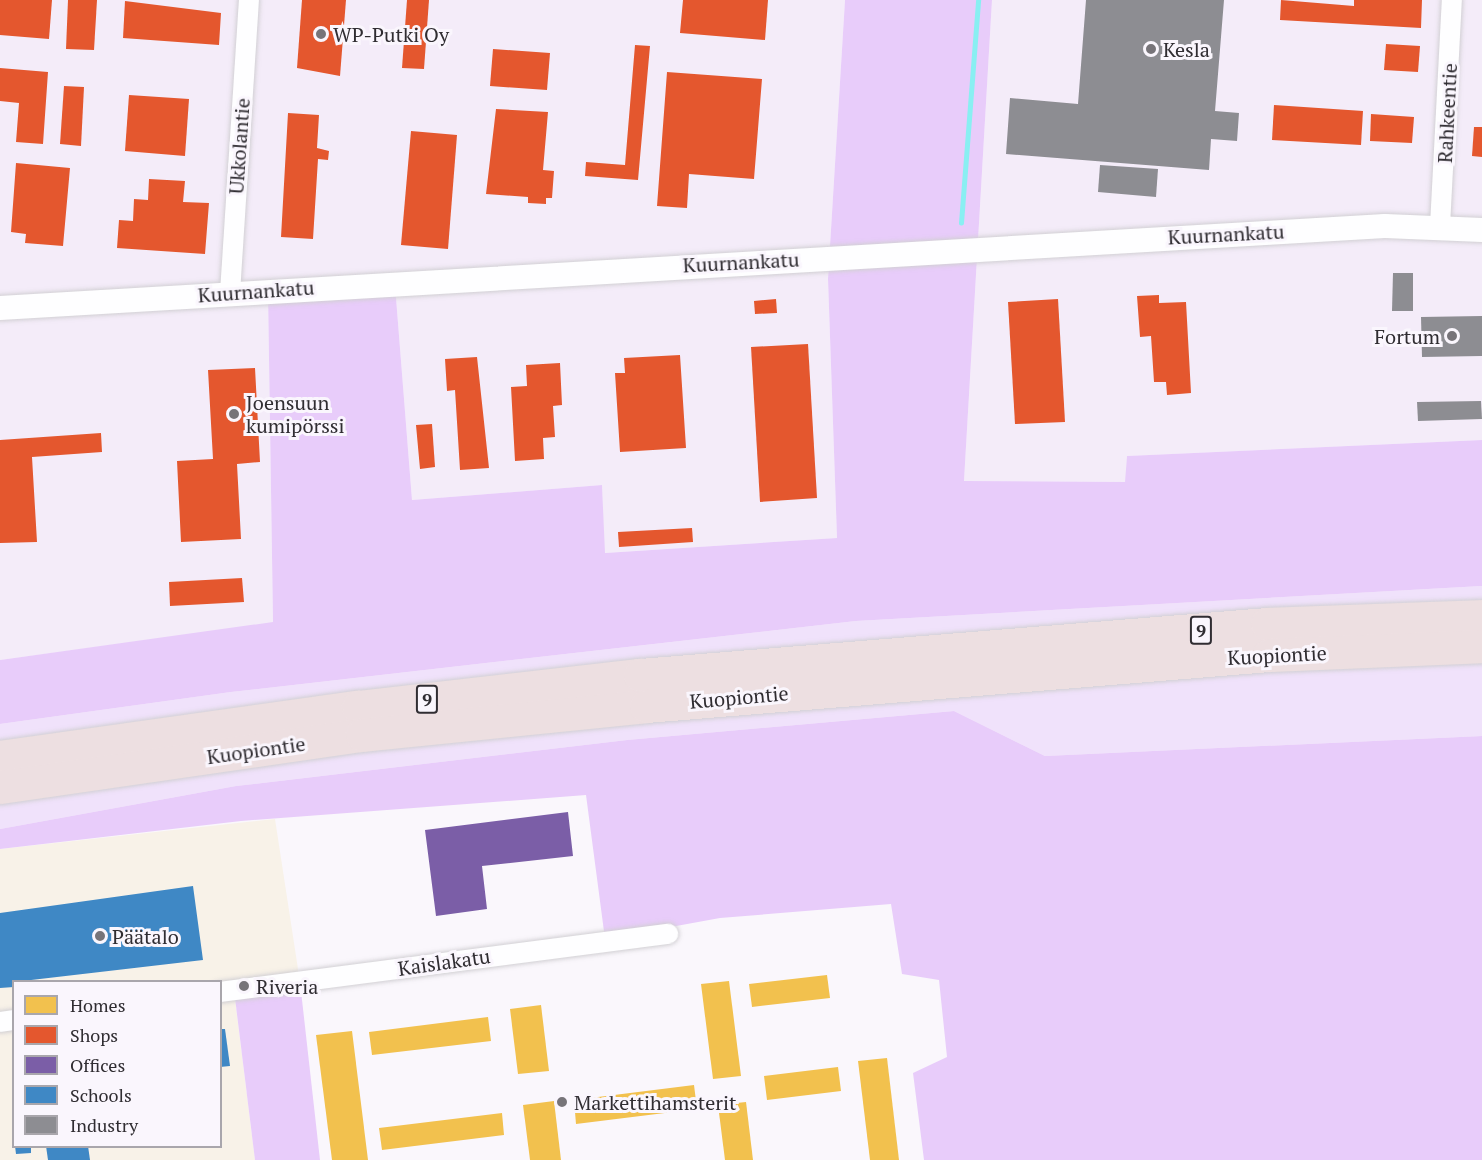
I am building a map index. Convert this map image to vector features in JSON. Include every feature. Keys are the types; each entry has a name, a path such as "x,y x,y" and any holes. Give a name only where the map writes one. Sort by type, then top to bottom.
{"highway":[{"name":"Kuopiontie","path":"921,667 1267,624 1482,616"},
{"name":"Kuopiontie","path":"0,757 358,707 921,667 1482,646"},
{"name":"Kuopiontie","path":"0,787 362,735 857,671"}],"street":[{"name":"Ukkolantie","path":"230,293 249,0"},
{"name":"Rahkeentie","path":"1440,226 1452,0"},
{"name":"Kuurnankatu","path":"0,308 230,293 1440,226 1482,230"},
{"name":"Kaislakatu","path":"222,992 668,934"}],"shaded area":[{"path":"0,0 845,0 828,279 837,538 604,553 602,485 412,500 395,285 268,293 273,623 0,660"},
{"path":"845,0 992,0 964,481 1125,482 1127,456 1482,440 1482,586 856,621 231,692 0,724 0,660 273,622 268,293 395,285 412,500 602,485 605,553 837,538 828,279"},
{"path":"992,0 1482,0 1482,440 1127,456 1126,482 964,481"},
{"path":"1482,586 1482,736 1045,756 954,711 627,740 236,786 0,829 0,724 231,692 856,621"},
{"path":"954,711 1045,756 1482,736 1482,1160 924,1160 913,1073 947,1057 939,980 902,974 891,904 720,918 605,939 586,795 241,821 0,849 0,829 236,786 627,740"},
{"name":"Riveria","path":"275,819 300,982 234,991 255,1160 0,1160 0,849"},
{"path":"300,982 320,1160 255,1160 234,990"}],"building: Homes":[{"path":"827,975 830,998 752,1007 749,984"},
{"path":"729,981 741,1076 713,1079 701,984"},
{"path":"541,1005 549,1071 518,1074 510,1009"},
{"path":"488,1017 491,1041 372,1055 369,1032"},
{"path":"352,1031 368,1160 332,1160 316,1035"},
{"path":"887,1058 899,1160 870,1160 858,1061"},
{"path":"838,1067 841,1091 767,1100 764,1076"},
{"path":"694,1085 697,1109 576,1124 574,1100"},
{"path":"554,1101 561,1160 530,1160 523,1105"},
{"path":"746,1102 753,1160 725,1160 718,1105"},
{"path":"502,1113 504,1135 382,1150 379,1128"}],"building: Shops":[{"path":"0,0 52,0 49,39 0,35"},
{"path":"68,0 97,0 94,50 66,49"},
{"name":"WP-Putki Oy","path":"302,0 346,0 340,76 297,68"},
{"path":"407,0 429,0 424,69 402,68"},
{"path":"683,0 768,0 765,40 680,33"},
{"path":"1281,0 1354,6 1354,0 1422,0 1421,28 1280,20"},
{"path":"125,1 221,13 219,45 123,38"},
{"path":"1386,44 1420,46 1418,72 1384,70"},
{"path":"635,45 650,46 638,180 585,176 586,162 625,165"},
{"path":"493,49 550,53 547,90 490,86"},
{"path":"0,68 48,72 43,144 16,142 19,103 0,101"},
{"path":"667,72 762,79 754,179 689,174 687,208 657,206"},
{"path":"64,86 84,87 81,146 60,144"},
{"path":"129,95 189,99 185,156 125,151"},
{"path":"1274,105 1363,111 1361,145 1272,140"},
{"path":"496,109 548,112 543,170 554,171 552,198 546,198 546,204 528,203 528,197 486,194"},
{"path":"288,113 319,115 317,148 329,151 328,160 318,159 313,239 281,237"},
{"path":"1371,114 1414,117 1412,143 1370,141"},
{"path":"1474,127 1482,127 1482,157 1472,156"},
{"path":"411,131 457,135 448,249 401,245"},
{"path":"16,163 70,168 63,246 25,243 26,234 11,232"},
{"path":"149,179 185,181 183,202 209,203 205,254 117,248 119,220 133,221 134,199 148,200"},
{"path":"1159,295 1159,303 1186,302 1191,393 1167,395 1166,382 1154,382 1151,336 1140,337 1137,296"},
{"path":"776,299 777,313 755,314 754,301"},
{"path":"1058,299 1065,422 1015,424 1008,302"},
{"path":"808,344 817,498 760,502 751,347"},
{"path":"680,355 686,448 620,452 615,373 625,373 624,358"},
{"path":"477,357 489,468 460,470 455,390 447,391 445,359"},
{"path":"560,363 562,405 553,406 555,437 543,438 544,459 515,461 511,387 527,386 526,365"},
{"name":"Joensuun kumipörssi","path":"255,368 260,462 237,464 241,539 181,542 177,461 213,459 208,370"},
{"path":"432,424 435,467 420,469 416,425"},
{"path":"101,433 102,452 32,457 37,542 0,543 0,440"},
{"path":"692,528 693,542 619,547 618,532"},
{"path":"242,578 244,602 170,606 169,582"}],"building: Offices":[{"path":"568,812 573,856 482,866 487,909 436,916 425,830"}],"building: Schools":[{"name":"Päätalo","path":"193,886 203,960 31,980 12,980 12,987 0,988 0,913"},
{"path":"222,1029 225,1029 230,1066 222,1067"},
{"path":"15,1148 31,1148 31,1153 16,1154"},
{"path":"46,1148 88,1148 90,1160 48,1160"}],"building: Industry":[{"name":"Kesla","path":"1086,0 1224,0 1215,111 1239,113 1237,141 1211,139 1209,170 1006,154 1010,98 1078,104"},
{"path":"1100,165 1158,169 1156,197 1098,192"},
{"path":"1393,273 1413,273 1413,311 1392,311"},
{"name":"Fortum","path":"1482,316 1482,356 1422,357 1421,317"},
{"path":"1481,401 1482,419 1418,421 1417,402"}],"waterway":[{"path":"961,223 978,0"}],"place":[{"name":"WP-Putki Oy","path":"321,34"},
{"name":"Kesla","path":"1151,49"},
{"name":"Fortum","path":"1452,336"},
{"name":"Joensuun kumipörssi","path":"234,414"},
{"name":"Päätalo","path":"100,936"},
{"name":"Riveria","path":"244,986"},
{"name":"Markettihamsterit","path":"562,1102"}]}
